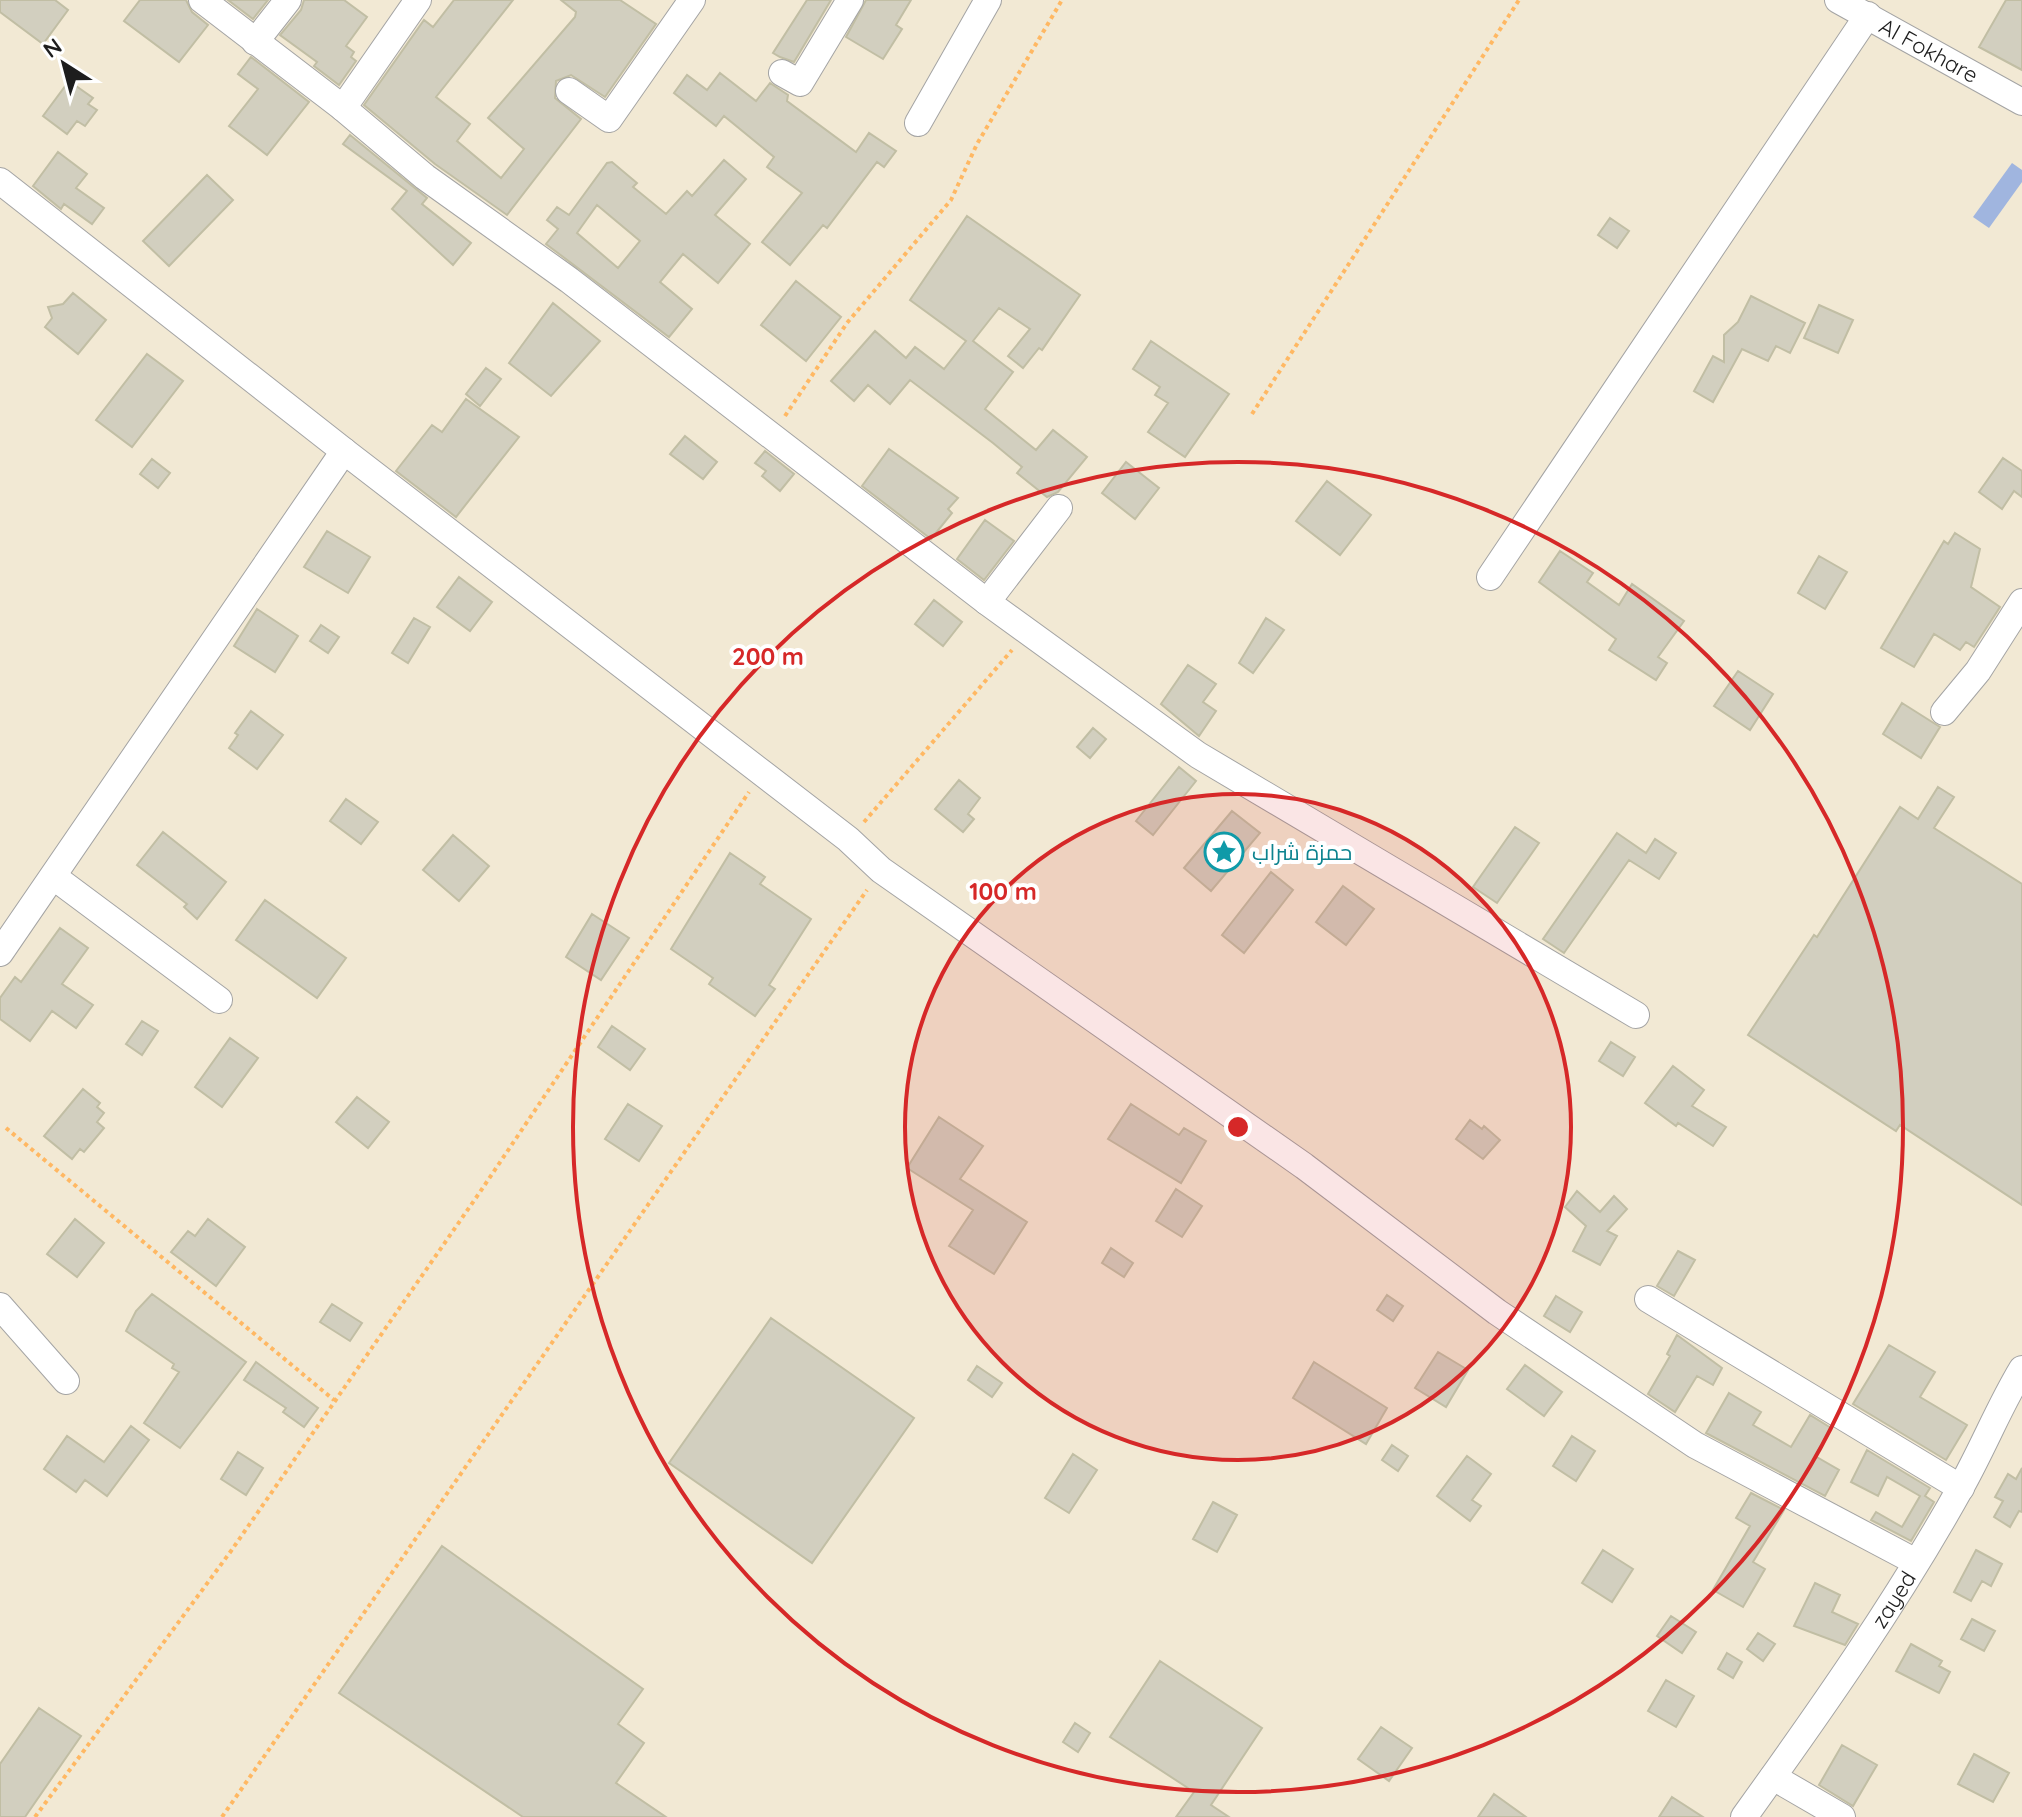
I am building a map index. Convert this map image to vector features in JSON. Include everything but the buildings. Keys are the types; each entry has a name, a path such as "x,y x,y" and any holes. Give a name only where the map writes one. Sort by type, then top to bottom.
{"street":[{"path":"202,0 343,108 425,177 772,433 987,602 1198,755 1636,1015"},
{"path":"255,42 288,0"},
{"path":"343,108 418,0"},
{"path":"569,91 609,119 692,0"},
{"path":"782,73 800,83 850,0"},
{"path":"918,123 988,0"},
{"name":"Al Fokhare","path":"1838,0 2022,102"},
{"path":"1490,577 1868,15"},
{"path":"1,185 848,839 881,870 1308,1169 1497,1312 1642,1410 1695,1445 1916,1562"},
{"path":"0,953 344,451"},
{"path":"987,602 1059,508"},
{"path":"1944,712 1978,671 2022,602"},
{"path":"54,877 219,1000"},
{"path":"1648,1299 1961,1488"},
{"path":"0,1306 66,1381"},
{"name":"zayed","path":"1744,1817 1840,1685 1961,1488 2022,1369"},
{"path":"1773,1777 1842,1817"}],"path":[{"path":"772,433 812,380 847,323 951,200 977,144 1062,0"},
{"path":"1252,414 1519,0"},
{"path":"848,839 1029,630"},
{"path":"35,1817 231,1551 480,1192 760,774"},
{"path":"222,1817 881,870"},
{"path":"6,1128 334,1400"}],"shaded area":[{"path":"0,0 2022,0 2022,1817 0,1817"}],"water":[{"path":"2012,163 2022,170 2022,182 1989,228 1973,217"}],"place":[{"name":"حمزة شراب","path":"1224,852"}]}
